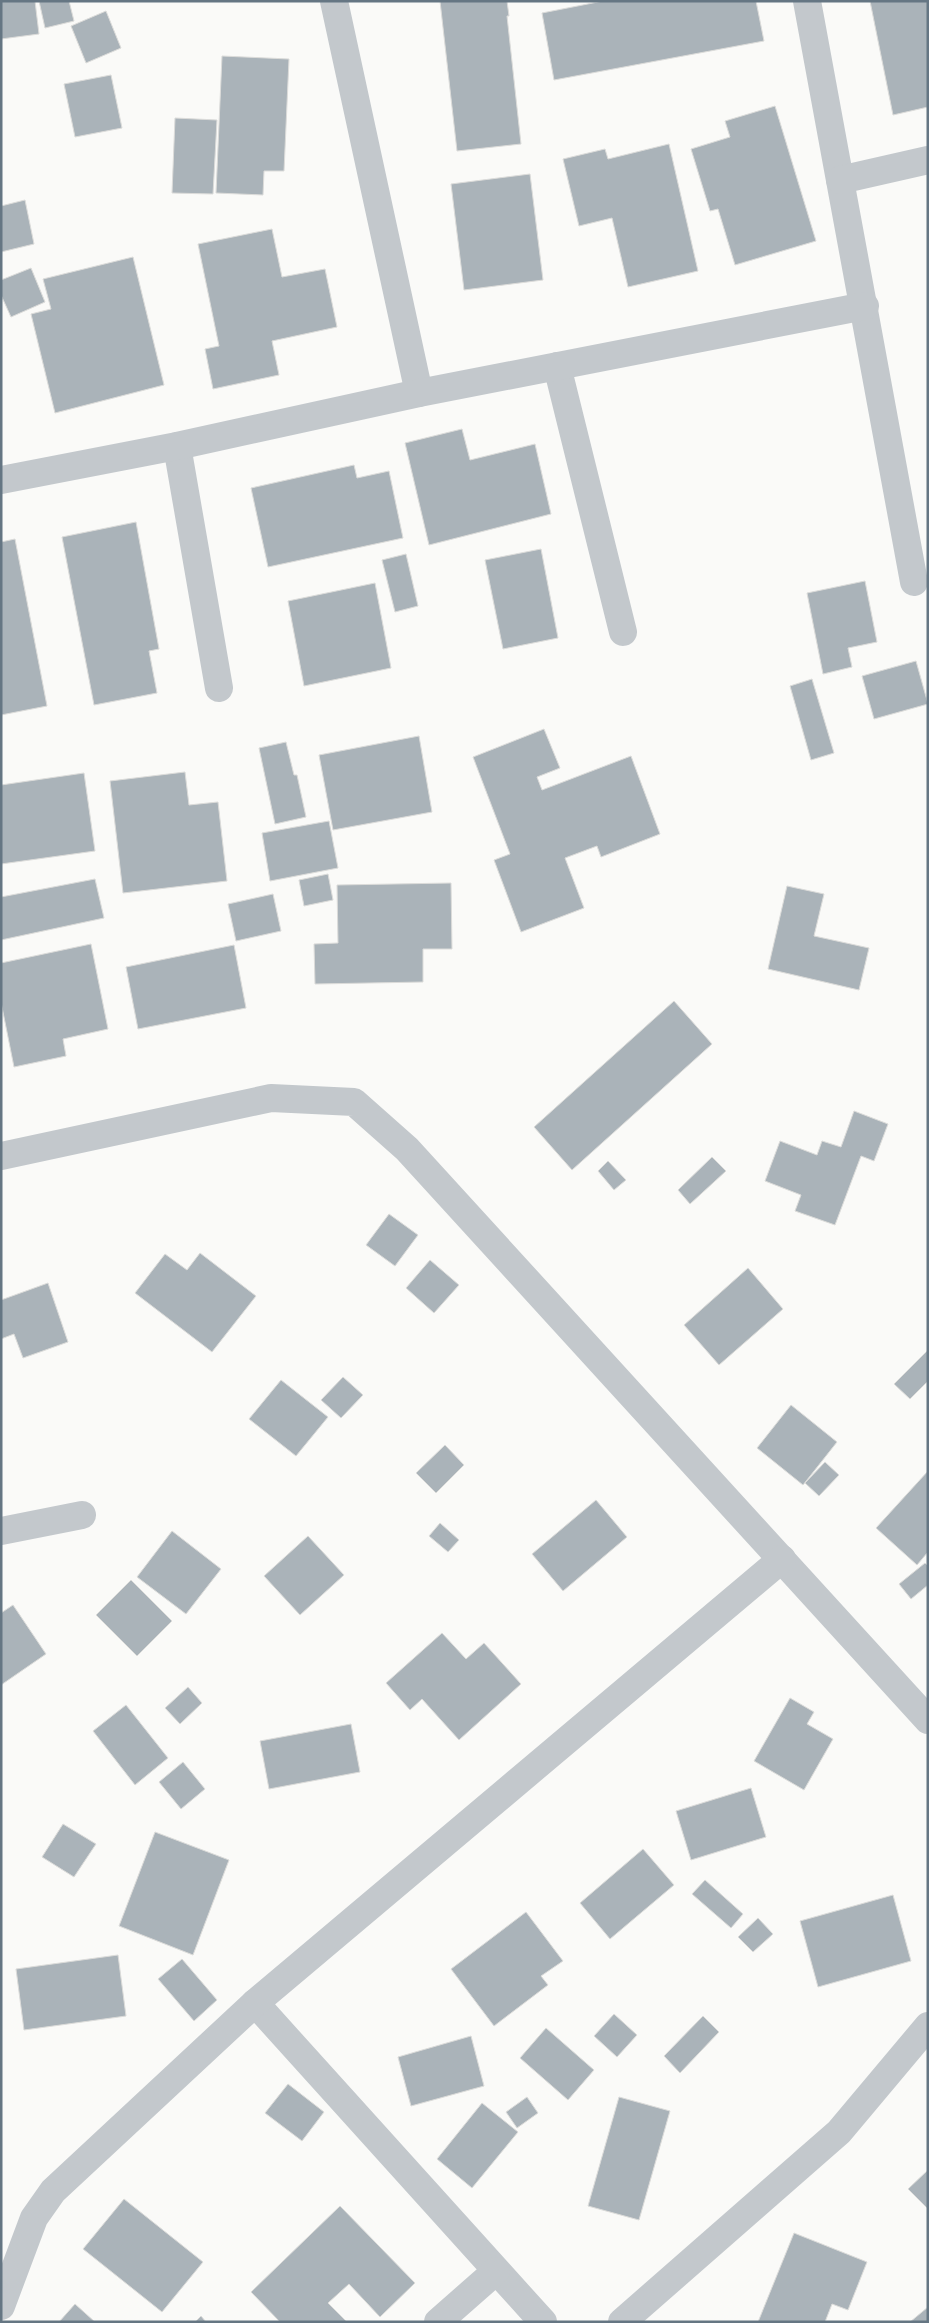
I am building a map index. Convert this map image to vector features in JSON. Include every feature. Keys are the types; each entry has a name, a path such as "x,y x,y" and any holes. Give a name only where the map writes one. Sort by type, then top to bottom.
{"street":[{"path":"334,1 419,393"},
{"path":"808,1 914,582"},
{"path":"840,180 928,160"},
{"path":"1,480 177,446 419,393 865,306"},
{"path":"557,366 622,632"},
{"path":"177,446 219,688"},
{"path":"1,1156 271,1098 354,1102 407,1149 928,1720"},
{"path":"1,1531 82,1515"},
{"path":"1,2306 34,2218 53,2191 256,2003 782,1558"},
{"path":"256,2003 543,2322"},
{"path":"622,2322 839,2132 928,2026"},
{"path":"438,2322 496,2271"}],"building":[{"path":"1,1 35,1 39,34 1,39"},
{"path":"39,1 69,1 74,21 45,28"},
{"path":"440,1 507,1 521,144 457,151"},
{"path":"603,1 756,1 764,41 554,80 542,13"},
{"path":"870,1 928,1 928,107 893,115"},
{"path":"106,11 121,48 86,63 71,26"},
{"path":"222,56 289,59 284,171 264,171 263,195 216,193"},
{"path":"111,75 122,128 75,137 64,84"},
{"path":"775,106 816,241 735,265 718,209 710,211 691,149 730,137 725,121"},
{"path":"175,118 217,120 213,194 172,193"},
{"path":"669,144 698,271 628,287 612,218 579,226 563,159 605,149 608,159"},
{"path":"530,174 543,280 464,290 451,184"},
{"path":"25,200 34,244 1,252 1,206"},
{"path":"272,229 282,277 325,269 337,327 272,341 279,375 213,389 205,349 219,346 198,244"},
{"path":"133,257 164,385 55,413 31,314 51,309 43,279"},
{"path":"31,268 45,302 11,317 1,295 1,280"},
{"path":"462,429 470,460 535,444 551,514 429,545 405,443"},
{"path":"354,465 357,478 389,471 403,538 268,567 251,488"},
{"path":"136,522 159,649 149,651 157,693 94,705 62,537"},
{"path":"15,539 47,706 1,715 1,542"},
{"path":"541,549 558,638 503,649 485,560"},
{"path":"406,554 418,606 395,612 382,560"},
{"path":"865,581 877,642 848,648 852,667 823,674 807,593"},
{"path":"375,583 391,668 304,686 288,601"},
{"path":"916,661 928,704 874,719 862,676"},
{"path":"812,679 834,753 811,760 790,686"},
{"path":"544,729 560,768 537,777 542,790 631,756 660,834 601,857 597,846 565,858 584,908 521,932 494,860 510,854 473,757"},
{"path":"419,736 432,812 333,830 319,755"},
{"path":"286,742 294,775 297,775 306,817 275,824 259,748"},
{"path":"185,772 189,805 218,802 227,881 123,893 110,781"},
{"path":"84,773 95,851 1,864 1,785"},
{"path":"329,821 338,868 270,881 262,833"},
{"path":"328,874 333,900 304,906 299,880"},
{"path":"95,879 104,918 1,940 1,897"},
{"path":"451,883 452,949 423,949 423,982 315,984 314,944 338,943 337,885"},
{"path":"787,886 824,894 814,936 869,948 859,990 768,969"},
{"path":"273,894 281,931 236,941 228,904"},
{"path":"91,944 108,1029 63,1039 66,1056 14,1067 1,1002 1,963"},
{"path":"234,945 246,1008 138,1029 126,967"},
{"path":"674,1001 712,1044 572,1170 534,1127"},
{"path":"854,1111 888,1124 874,1161 861,1156 835,1225 795,1211 801,1195 765,1181 780,1141 817,1155 822,1141 841,1147"},
{"path":"712,1157 726,1171 690,1204 678,1190"},
{"path":"608,1161 626,1180 614,1190 598,1171"},
{"path":"389,1214 418,1235 395,1266 366,1245"},
{"path":"200,1253 256,1296 212,1352 135,1293 165,1254 187,1270"},
{"path":"430,1260 459,1285 434,1313 406,1288"},
{"path":"748,1268 783,1309 719,1365 684,1325"},
{"path":"48,1283 68,1342 23,1358 14,1334 1,1339 1,1300"},
{"path":"928,1350 928,1381 910,1399 894,1384"},
{"path":"343,1377 363,1395 341,1418 321,1400"},
{"path":"281,1380 328,1417 296,1456 249,1419"},
{"path":"791,1405 837,1442 803,1485 757,1448"},
{"path":"445,1445 464,1465 436,1493 416,1473"},
{"path":"825,1462 839,1475 819,1496 805,1483"},
{"path":"928,1471 928,1552 917,1565 876,1528"},
{"path":"596,1500 627,1537 563,1591 532,1554"},
{"path":"440,1523 459,1540 448,1552 429,1536"},
{"path":"172,1531 221,1569 186,1614 137,1577"},
{"path":"308,1536 344,1575 300,1615 264,1576"},
{"path":"925,1563 928,1566 928,1585 911,1599 899,1584"},
{"path":"131,1580 172,1621 137,1656 96,1615"},
{"path":"13,1605 46,1654 1,1685 1,1613"},
{"path":"442,1633 466,1659 484,1643 521,1684 459,1740 422,1699 410,1710 386,1683"},
{"path":"188,1687 202,1703 180,1724 165,1708"},
{"path":"790,1698 814,1712 807,1724 833,1739 804,1790 754,1761"},
{"path":"126,1705 168,1758 135,1785 93,1731"},
{"path":"351,1724 360,1772 269,1789 260,1741"},
{"path":"183,1762 205,1789 181,1809 159,1782"},
{"path":"751,1788 766,1837 691,1860 676,1811"},
{"path":"63,1824 96,1844 74,1877 42,1857"},
{"path":"155,1832 229,1860 193,1955 119,1926"},
{"path":"643,1849 674,1885 610,1939 580,1903"},
{"path":"705,1880 743,1914 731,1928 692,1894"},
{"path":"893,1895 911,1961 818,1987 800,1921"},
{"path":"526,1912 563,1961 541,1976 548,1985 494,2026 451,1969"},
{"path":"758,1918 773,1934 753,1952 738,1937"},
{"path":"118,1955 126,2016 24,2030 16,1969"},
{"path":"182,1959 217,2000 194,2021 158,1979"},
{"path":"614,2014 637,2035 617,2057 594,2036"},
{"path":"703,2016 719,2032 680,2073 664,2056"},
{"path":"546,2028 594,2070 568,2100 520,2058"},
{"path":"471,2036 484,2086 411,2106 398,2057"},
{"path":"288,2084 324,2112 302,2141 265,2113"},
{"path":"527,2097 538,2113 517,2128 506,2112"},
{"path":"619,2097 670,2111 639,2220 588,2206"},
{"path":"482,2103 518,2132 472,2188 437,2159"},
{"path":"928,2170 928,2209 908,2189"},
{"path":"124,2199 203,2262 162,2312 83,2249"},
{"path":"340,2206 415,2283 380,2317 349,2284 328,2303 347,2322 280,2322 251,2292"},
{"path":"794,2233 867,2262 848,2310 832,2304 825,2322 758,2322"},
{"path":"75,2304 95,2322 59,2322"},
{"path":"928,2307 928,2322 910,2322"},
{"path":"201,2316 206,2322 195,2322"}]}
